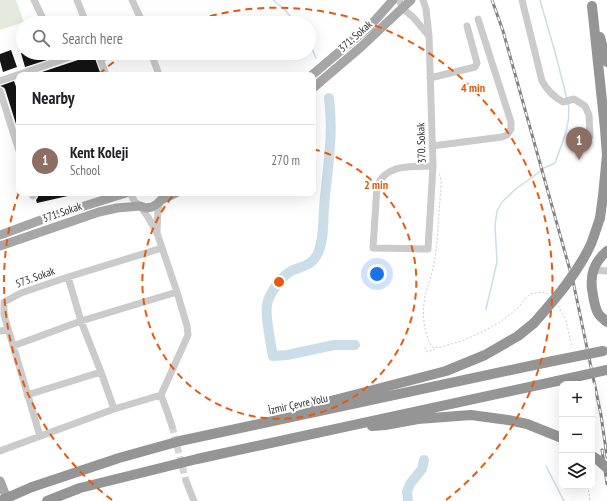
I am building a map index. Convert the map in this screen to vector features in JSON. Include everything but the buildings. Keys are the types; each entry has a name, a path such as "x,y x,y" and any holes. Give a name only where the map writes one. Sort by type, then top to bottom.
{"highway":[{"path":"591,3 607,62"},
{"path":"223,432 264,418 446,371 485,355 518,336 534,323 558,296 575,273 591,244 600,218 604,196 606,155 605,129 591,3"},
{"path":"607,250 601,256 591,276 595,306 599,315 607,322"},
{"name":"İzmir Çevre Yolu","path":"0,501 32,487 118,458 180,441 605,350"},
{"path":"47,501 80,488 197,459 607,370"},
{"path":"335,429 385,425 418,419 471,415 527,424 559,437"},
{"path":"595,458 607,468"}],"main road":[{"name":"371. Sokak","path":"316,72 370,26 393,0"},
{"name":"371. Sokak","path":"316,85 361,47 388,21 401,4 411,0"},
{"name":"371. Sokak","path":"0,235 49,217 116,196"},
{"name":"371. Sokak","path":"0,246 99,212 117,208 140,206 146,208 152,207 157,204 162,197"},
{"path":"0,481 8,501"}],"street":[{"path":"34,0 42,16"},
{"path":"77,0 83,16"},
{"path":"132,0 140,16"},
{"name":"370. Sokak","path":"423,0 426,9 429,36 433,166 428,248 373,248 377,186 383,176 398,168 433,166"},
{"path":"522,0 544,86 555,98 563,102 574,99 585,106 589,115 590,136"},
{"path":"401,4 429,36"},
{"path":"432,146 502,137 507,135 511,129 478,19"},
{"path":"430,78 474,67 477,63 467,26"},
{"path":"28,72 62,60"},
{"path":"100,60 105,72"},
{"path":"154,60 158,72"},
{"path":"0,82 16,76"},
{"path":"0,91 16,142"},
{"path":"132,196 135,202 148,217 157,233 187,326 188,335 161,396 172,426"},
{"path":"157,233 158,209 162,197"},
{"name":"573. Sokak","path":"40,436 8,330 4,315 4,302 21,293 162,248"},
{"path":"593,270 607,271"},
{"path":"68,277 81,321 114,409"},
{"path":"13,346 81,321 177,292"},
{"path":"0,331 8,330"},
{"path":"27,395 101,372"},
{"path":"0,451 114,409 161,396"},
{"path":"186,481 194,501"}],"path":[{"path":"433,166 440,176 440,190 434,264 425,297 424,326 425,334 432,347 438,348"},
{"path":"425,347 427,352 484,332 518,308 530,294 542,292 548,294"},
{"path":"556,303 566,320 572,350"},
{"path":"588,489 590,501"}],"shaded area":[{"path":"0,0 16,0 22,16 16,16 16,25 0,30"}],"waterway":[{"path":"273,0 290,16"},
{"path":"540,0 567,99"},
{"path":"329,98 331,126 330,153 320,248 313,261 291,271 283,277 276,286 268,300 267,323 273,356 287,355 334,345 355,345"},
{"path":"486,309 497,262 495,225 497,211 502,202 517,188 544,168 555,163 569,118 568,102"},
{"path":"408,501 407,492 410,484 422,469 424,460"},
{"path":"546,466 564,501"}],"tunnel":[{"path":"172,426 186,481"}],"railway":[{"path":"492,0 503,31 573,281 601,415 607,457"},
{"path":"602,450 607,484"}],"place":[{"name":"Kent Koleji","path":"579,160"}]}
